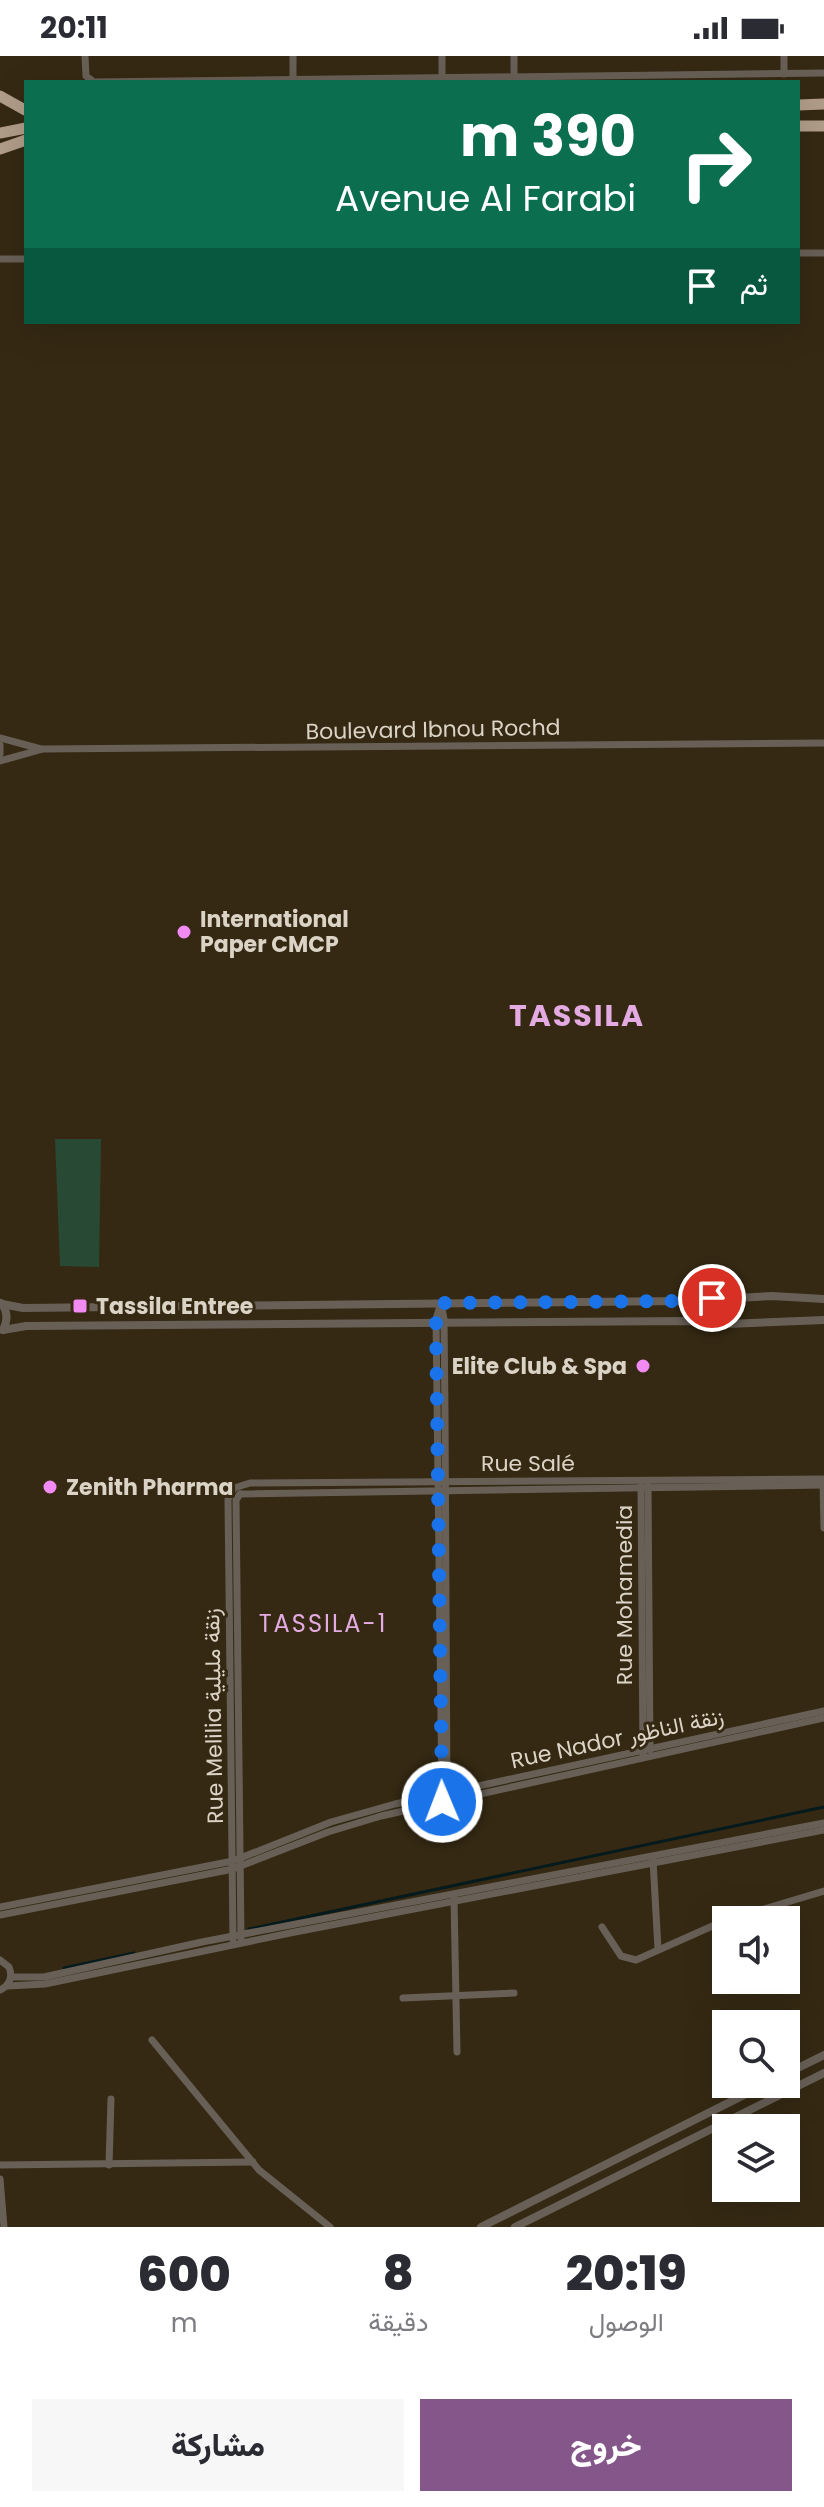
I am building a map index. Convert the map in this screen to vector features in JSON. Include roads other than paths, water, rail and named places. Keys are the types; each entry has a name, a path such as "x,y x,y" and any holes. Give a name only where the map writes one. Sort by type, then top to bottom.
{"highway":[{"path":"0,96 24,109"},
{"path":"800,105 824,104"},
{"path":"0,106 24,110"},
{"path":"800,126 824,126"},
{"path":"0,133 24,128"},
{"path":"0,149 24,141"}],"street":[{"path":"85,56 86,76 91,80"},
{"path":"293,56 293,78"},
{"path":"442,56 442,77"},
{"path":"514,56 514,77"},
{"path":"784,56 784,74"},
{"path":"194,80 824,73"},
{"path":"800,253 824,253"},
{"path":"0,259 24,259"},
{"name":"Boulevard Ibnou Rochd","path":"0,738 43,749 228,750 380,745 517,747 824,743"},
{"path":"0,745 0,754"},
{"name":"Boulevard Ibnou Rochd","path":"0,761 43,749"},
{"path":"1,1303 33,1308 683,1301 772,1296 824,1299"},
{"path":"1,1303 7,1315 2,1332"},
{"path":"441,1303 436,1313 440,1324 445,1798"},
{"path":"2,1332 26,1326 690,1321 727,1324 824,1320"},
{"path":"824,1479 824,1528"},
{"name":"Rue Salé","path":"644,1484 824,1479"},
{"name":"Rue Salé","path":"237,1491 250,1483 824,1485"},
{"name":"Rue Mohamedia","path":"644,1484 647,1753"},
{"name":"Rue Melilia زنقة مليلية","path":"237,1491 228,1499 237,1940"},
{"name":"Rue Nador زنقة الناظور","path":"0,1915 236,1864 356,1814 445,1798 824,1711"},
{"name":"Rue Nador زنقة الناظور","path":"647,1753 824,1718"},
{"path":"653,1860 824,1823"},
{"path":"11,1977 44,1977 824,1830"},
{"path":"653,1860 658,1949"},
{"name":"Rue Nador زنقة الناظور","path":"0,1907 236,1864"},
{"path":"773,1906 824,1891"},
{"path":"454,1898 457,2052"},
{"path":"602,1927 617,1952 629,1959 648,1956 712,1926"},
{"path":"4,1988 45,1984 237,1940"},
{"path":"2,1960 11,1977"},
{"path":"4,1988 11,1977"},
{"path":"403,1998 514,1993"},
{"path":"152,2040 253,2162 275,2184 330,2227"},
{"path":"800,2067 824,2055"},
{"path":"515,2227 824,2073"},
{"path":"481,2227 738,2098"},
{"path":"109,2165 111,2099"},
{"path":"0,2165 253,2162"},
{"path":"0,2179 4,2227"}],"waterway":[{"path":"249,1929 824,1807"},
{"path":"64,1968 134,1953"}],"place":[{"name":"International Paper CMCP","path":"184,932"},
{"name":"Tassila Entree","path":"80,1306"},
{"name":"Elite Club & Spa","path":"643,1366"},
{"name":"Zenith Pharma","path":"50,1487"}],"district":[{"name":"TASSILA","path":"577,1016"},
{"name":"TASSILA-1","path":"323,1624"}]}
